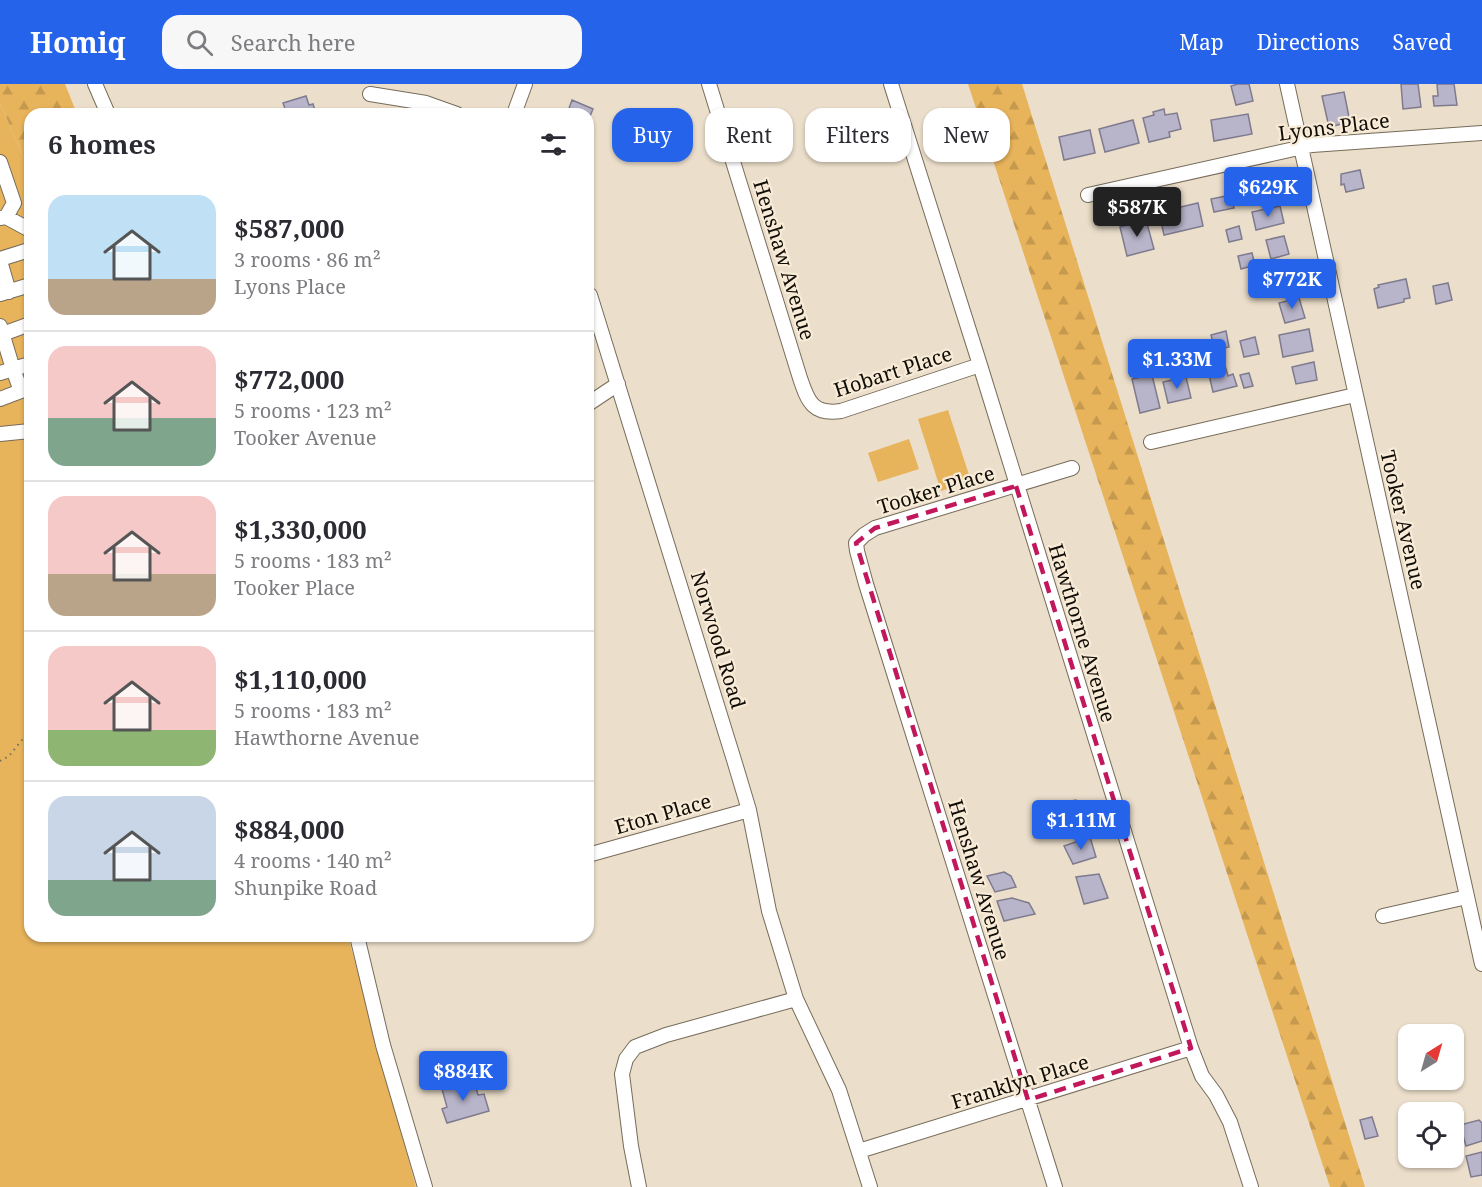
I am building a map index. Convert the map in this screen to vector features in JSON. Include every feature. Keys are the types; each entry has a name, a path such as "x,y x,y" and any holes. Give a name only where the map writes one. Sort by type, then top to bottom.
{"street":[{"path":"95,84 105,108"},
{"path":"516,108 525,84"},
{"name":"Henshaw Avenue","path":"709,84 800,378"},
{"name":"Hawthorne Avenue","path":"891,84 1191,1048 1202,1077 1216,1095 1230,1122 1251,1187"},
{"name":"Tooker Avenue","path":"1287,84 1482,964"},
{"path":"370,94 426,103 440,108"},
{"name":"Lyons Place","path":"1088,195 1301,147 1482,133"},
{"path":"0,162 14,203 3,218 24,227"},
{"path":"24,252 0,260 4,293 24,287"},
{"name":"Norwood Road","path":"594,308 749,810 769,911 796,999 839,1090 870,1187"},
{"path":"24,325 1,331 7,371 24,388"},
{"name":"Hobart Place","path":"800,378 809,400 816,408 830,413 980,365"},
{"path":"7,371 24,366"},
{"path":"594,400 618,384"},
{"path":"0,399 24,391"},
{"path":"1151,442 1355,395"},
{"path":"0,434 24,432"},
{"name":"Tooker Place","path":"866,584 856,551 856,543 875,528 1072,468"},
{"name":"Henshaw Avenue","path":"866,584 1055,1187"},
{"name":"Eton Place","path":"594,853 749,810"},
{"path":"1383,916 1467,897"},
{"path":"358,942 383,1045 425,1187"},
{"path":"639,1187 631,1146 622,1074 626,1059 634,1047 666,1035 796,999"},
{"name":"Franklyn Place","path":"859,1151 1191,1048"}],"path":[{"path":"0,761 9,756 24,737"}],"highlighted area":[{"path":"1016,486 1191,1048 1028,1100 856,543 875,528"}],"green space":[{"path":"0,84 65,84 75,108 24,108 24,158 0,103"},
{"path":"968,84 1022,84 1365,1187 1330,1187 994,162 1010,162 1010,108 976,108"},
{"path":"0,103 24,158 24,942 350,942 416,1187 0,1187"},
{"path":"948,410 971,481 941,491 918,419"},
{"path":"909,439 919,469 878,482 868,453"}],"building":[{"path":"1249,84 1253,101 1236,105 1231,86"},
{"path":"1401,84 1418,84 1421,107 1403,109"},
{"path":"1437,84 1454,84 1457,105 1434,106 1433,96 1438,96"},
{"path":"1344,92 1350,122 1329,127 1322,96"},
{"path":"306,96 309,105 313,104 314,108 285,108 283,103"},
{"path":"572,100 591,108 569,108"},
{"path":"1164,109 1165,115 1177,113 1181,129 1169,132 1170,137 1149,142 1143,118"},
{"path":"1248,114 1252,134 1214,141 1211,120"},
{"path":"1133,120 1139,143 1105,152 1099,129"},
{"path":"1090,130 1095,153 1064,160 1059,137"},
{"path":"1360,170 1364,188 1346,192 1344,184 1341,185 1341,174"},
{"path":"1271,174 1276,194 1252,200 1250,190 1254,189 1252,179"},
{"path":"1231,195 1234,208 1214,212 1211,199"},
{"path":"1198,203 1203,226 1164,235 1159,212"},
{"path":"1280,206 1284,223 1256,230 1252,212"},
{"path":"1146,220 1154,249 1127,256 1120,227"},
{"path":"1239,226 1242,239 1229,242 1226,230"},
{"path":"1284,236 1289,254 1271,259 1266,240"},
{"path":"1252,253 1255,265 1241,269 1238,256"},
{"path":"1292,263 1299,286 1277,292 1271,269"},
{"path":"1406,279 1410,298 1404,299 1404,302 1378,308 1374,289 1379,287 1378,285"},
{"path":"1448,283 1452,300 1436,304 1433,286"},
{"path":"1299,298 1305,318 1285,323 1279,303"},
{"path":"1309,329 1313,351 1283,357 1279,335"},
{"path":"1226,331 1229,347 1215,350 1211,335"},
{"path":"1255,337 1259,354 1244,357 1240,341"},
{"path":"1224,362 1228,376 1233,374 1237,386 1213,392 1207,366"},
{"path":"1314,362 1317,380 1296,384 1292,367"},
{"path":"1249,373 1253,386 1244,388 1240,375"},
{"path":"1152,375 1160,408 1140,413 1132,379"},
{"path":"1186,377 1191,398 1168,403 1163,382"},
{"path":"1076,800 1086,824 1071,832 1059,803"},
{"path":"1090,837 1096,857 1073,864 1064,846"},
{"path":"1004,872 1011,876 1016,887 995,892 987,876"},
{"path":"1099,874 1108,898 1084,904 1076,877"},
{"path":"1012,898 1029,903 1035,914 1004,921 997,901"},
{"path":"474,1080 478,1095 484,1094 489,1111 447,1123 442,1109 447,1107 442,1089"},
{"path":"1372,1117 1378,1136 1365,1139 1360,1120"},
{"path":"1479,1120 1482,1123 1482,1141 1466,1146 1464,1124"},
{"path":"1482,1152 1482,1175 1471,1177 1466,1156"}]}
